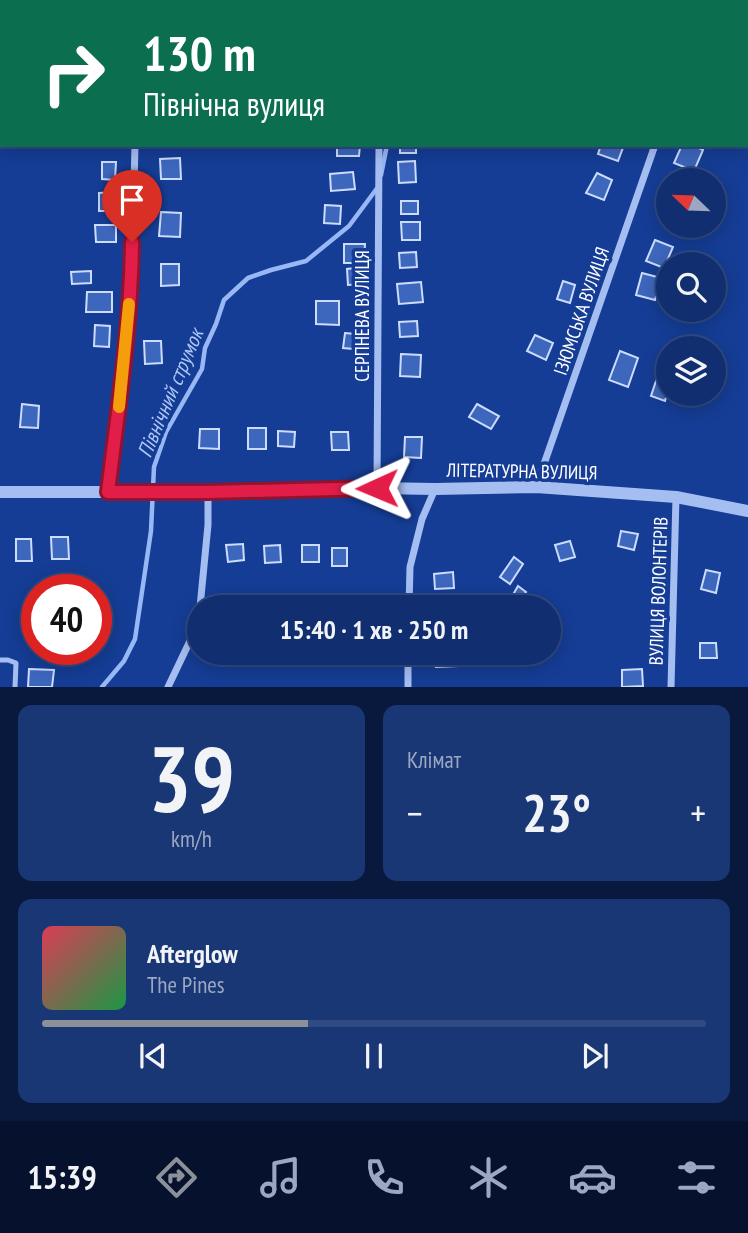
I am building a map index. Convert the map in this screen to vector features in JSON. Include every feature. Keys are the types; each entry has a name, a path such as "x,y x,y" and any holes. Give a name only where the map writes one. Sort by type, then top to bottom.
{"street":[{"path":"108,492 132,267 135,147"},
{"name":"СЕРПНЕВА ВУЛИЦЯ","path":"377,488 379,147"},
{"name":"ІЗЮМСЬКА ВУЛИЦЯ","path":"536,487 654,147"},
{"name":"ЛІТЕРАТУРНА ВУЛИЦЯ","path":"0,492 536,487 676,497 748,511"},
{"path":"409,595 410,568 422,519 435,489"},
{"path":"202,595 208,492"},
{"name":"ВУЛИЦЯ ВОЛОНТЕРІВ","path":"671,687 676,497"},
{"path":"168,687 187,647"},
{"path":"408,665 408,687"}],"lane":[{"path":"0,660 16,663 15,687"}],"building":[{"path":"337,147 360,147 359,156 337,156"},
{"path":"400,147 416,147 416,153 400,153"},
{"path":"600,147 623,147 618,161 598,154"},
{"path":"681,147 697,147 703,150 695,168 674,163"},
{"path":"180,158 181,179 161,179 160,159"},
{"path":"415,161 416,182 399,183 398,162"},
{"path":"102,162 116,162 115,180 102,179"},
{"path":"353,172 355,189 331,191 330,174"},
{"path":"597,173 612,180 604,200 586,193"},
{"path":"118,192 118,211 99,211 99,193"},
{"path":"401,201 418,201 418,214 401,214"},
{"path":"325,205 341,206 340,224 324,223"},
{"path":"161,212 181,213 180,237 159,236"},
{"path":"401,222 420,222 420,240 402,240"},
{"path":"95,225 116,225 116,242 96,242"},
{"path":"655,240 673,247 671,252 656,252 656,265 646,261"},
{"path":"344,244 365,244 364,263 344,263"},
{"path":"416,252 417,267 400,268 399,253"},
{"path":"161,264 179,264 179,285 161,286"},
{"path":"364,267 365,284 348,285 347,269"},
{"path":"91,271 91,283 72,284 71,272"},
{"path":"642,273 656,277 655,300 636,295"},
{"path":"563,281 575,285 570,303 557,299"},
{"path":"421,282 423,302 399,304 397,284"},
{"path":"87,292 112,292 112,312 86,312"},
{"path":"316,301 339,301 339,325 316,324"},
{"path":"417,321 418,336 400,337 399,322"},
{"path":"95,325 110,326 109,347 94,346"},
{"path":"345,333 366,335 365,350 343,348"},
{"path":"535,335 553,343 546,360 527,351"},
{"path":"144,341 161,341 162,363 145,364"},
{"path":"620,351 638,358 628,387 609,380"},
{"path":"401,354 421,355 420,377 400,376"},
{"path":"656,381 656,398 651,396"},
{"path":"22,404 39,406 38,428 20,427"},
{"path":"477,404 499,416 491,429 469,417"},
{"path":"248,428 266,428 266,449 248,449"},
{"path":"200,429 219,429 219,449 199,448"},
{"path":"278,431 295,432 294,447 278,446"},
{"path":"331,432 348,432 349,450 332,450"},
{"path":"405,437 422,437 421,458 404,457"},
{"path":"621,531 638,534 634,550 618,546"},
{"path":"51,537 68,537 69,559 52,559"},
{"path":"16,539 31,539 32,561 16,561"},
{"path":"570,541 575,557 560,561 555,545"},
{"path":"243,544 244,560 228,562 226,545"},
{"path":"280,545 281,562 265,563 264,546"},
{"path":"302,545 319,545 319,562 302,562"},
{"path":"332,548 347,548 347,566 332,566"},
{"path":"514,557 523,564 510,584 500,577"},
{"path":"706,570 720,573 716,593 701,589"},
{"path":"453,572 454,588 435,589 434,574"},
{"path":"518,586 526,592 524,595 513,595"},
{"path":"700,643 716,643 717,658 700,658"},
{"path":"436,665 458,666 436,667"},
{"path":"29,669 54,670 52,687 28,687"},
{"path":"642,669 643,686 622,687 622,670"}],"waterway":[{"name":"Північний струмок","path":"381,175 387,147"},
{"name":"Північний струмок","path":"102,687 124,661 135,639 151,531 154,467 166,432 202,369 205,348 224,300 248,278 306,261 349,226 378,187"}],"slow traffic":[{"path":"119,407 129,304"}],"route":[{"path":"132,242 122,378 108,492 377,488"}]}
